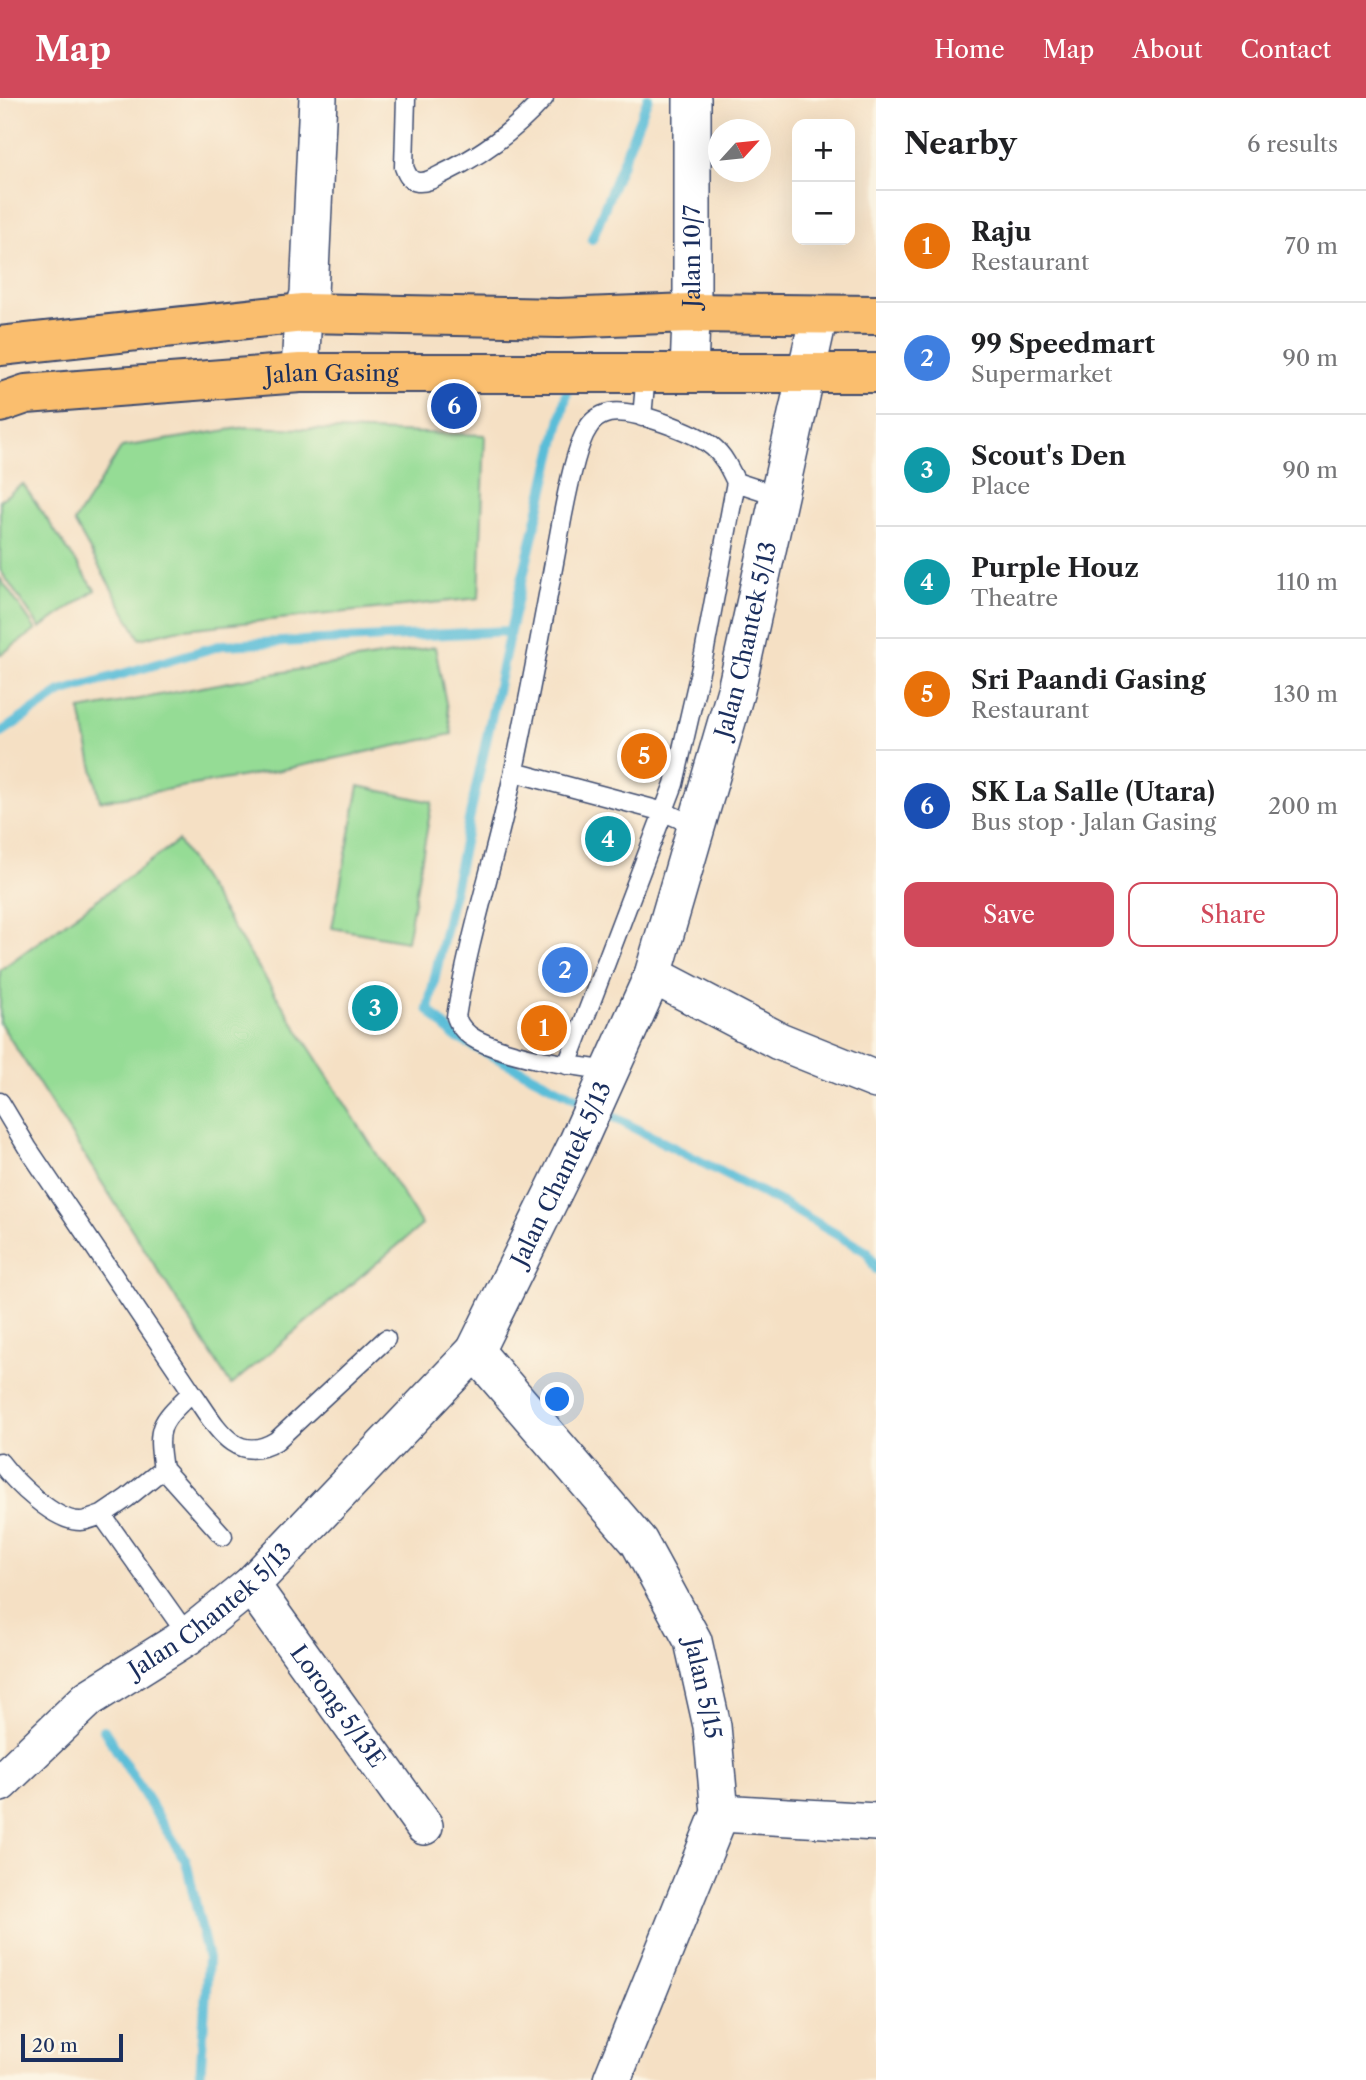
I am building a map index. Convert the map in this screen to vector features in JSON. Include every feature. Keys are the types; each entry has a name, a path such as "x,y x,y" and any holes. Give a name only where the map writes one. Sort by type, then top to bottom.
{"main road":[{"path":"0,346 303,313 558,318 690,313 876,315"},
{"name":"Jalan Gasing","path":"0,403 26,394 300,373 876,373"}],"street":[{"path":"300,373 303,313 309,294 318,98"},
{"name":"Jalan 10/7","path":"689,373 692,98"},
{"name":"Jalan Chantek 5/13","path":"0,1783 89,1698 188,1636 251,1585 475,1351 576,1146 653,975 680,819 736,690 820,315"},
{"path":"653,975 779,1041 876,1080"},
{"name":"Jalan 5/15","path":"475,1351 639,1542 693,1641 712,1726 720,1813 612,2080"},
{"name":"Lorong 5/13E","path":"251,1585 424,1826"},
{"path":"720,1813 876,1822"}],"lane":[{"path":"406,98 404,167 408,177 417,182 427,181 460,165 491,146 527,118 544,98"},
{"path":"642,417 646,374"},
{"path":"567,1065 680,819 674,784 704,654 736,482 714,448 693,435 620,412 597,418 588,427 583,438 565,507 514,772 456,1017 460,1027 478,1041 567,1065 610,1071"},
{"path":"736,482 779,496"},
{"path":"514,772 680,819"},
{"path":"0,1102 34,1158 191,1392 234,1446 248,1450 263,1448 276,1441 386,1339"},
{"path":"191,1392 169,1414 161,1428 159,1444 163,1469 223,1536"},
{"path":"0,1462 53,1512 67,1520 83,1522 102,1515 163,1469"},
{"path":"102,1515 188,1636"}],"green space":[{"path":"246,427 485,435 479,598 175,630 140,639 74,522 122,447"},
{"path":"23,484 95,590 40,628 0,570 0,500"},
{"path":"0,578 36,630 0,655"},
{"path":"435,647 452,734 281,770 100,801 80,710"},
{"path":"359,786 432,802 407,941 332,928"},
{"path":"178,841 422,1225 231,1385 0,1023 0,970"}],"waterway":[{"path":"592,239 648,98"},
{"path":"569,384 510,631 428,1009 454,1036 784,1204 867,1252 876,1269"},
{"path":"0,733 61,692 222,645 510,631"},
{"path":"104,1730 186,1861 208,1959 200,2080"}],"place":[{"name":"SK La Salle (Utara)","path":"454,406"},
{"name":"Sri Paandi Gasing","path":"644,756"},
{"name":"Purple Houz","path":"608,839"},
{"name":"99 Speedmart","path":"565,970"},
{"name":"Scout's Den","path":"375,1008"},
{"name":"Raju","path":"544,1028"}]}
